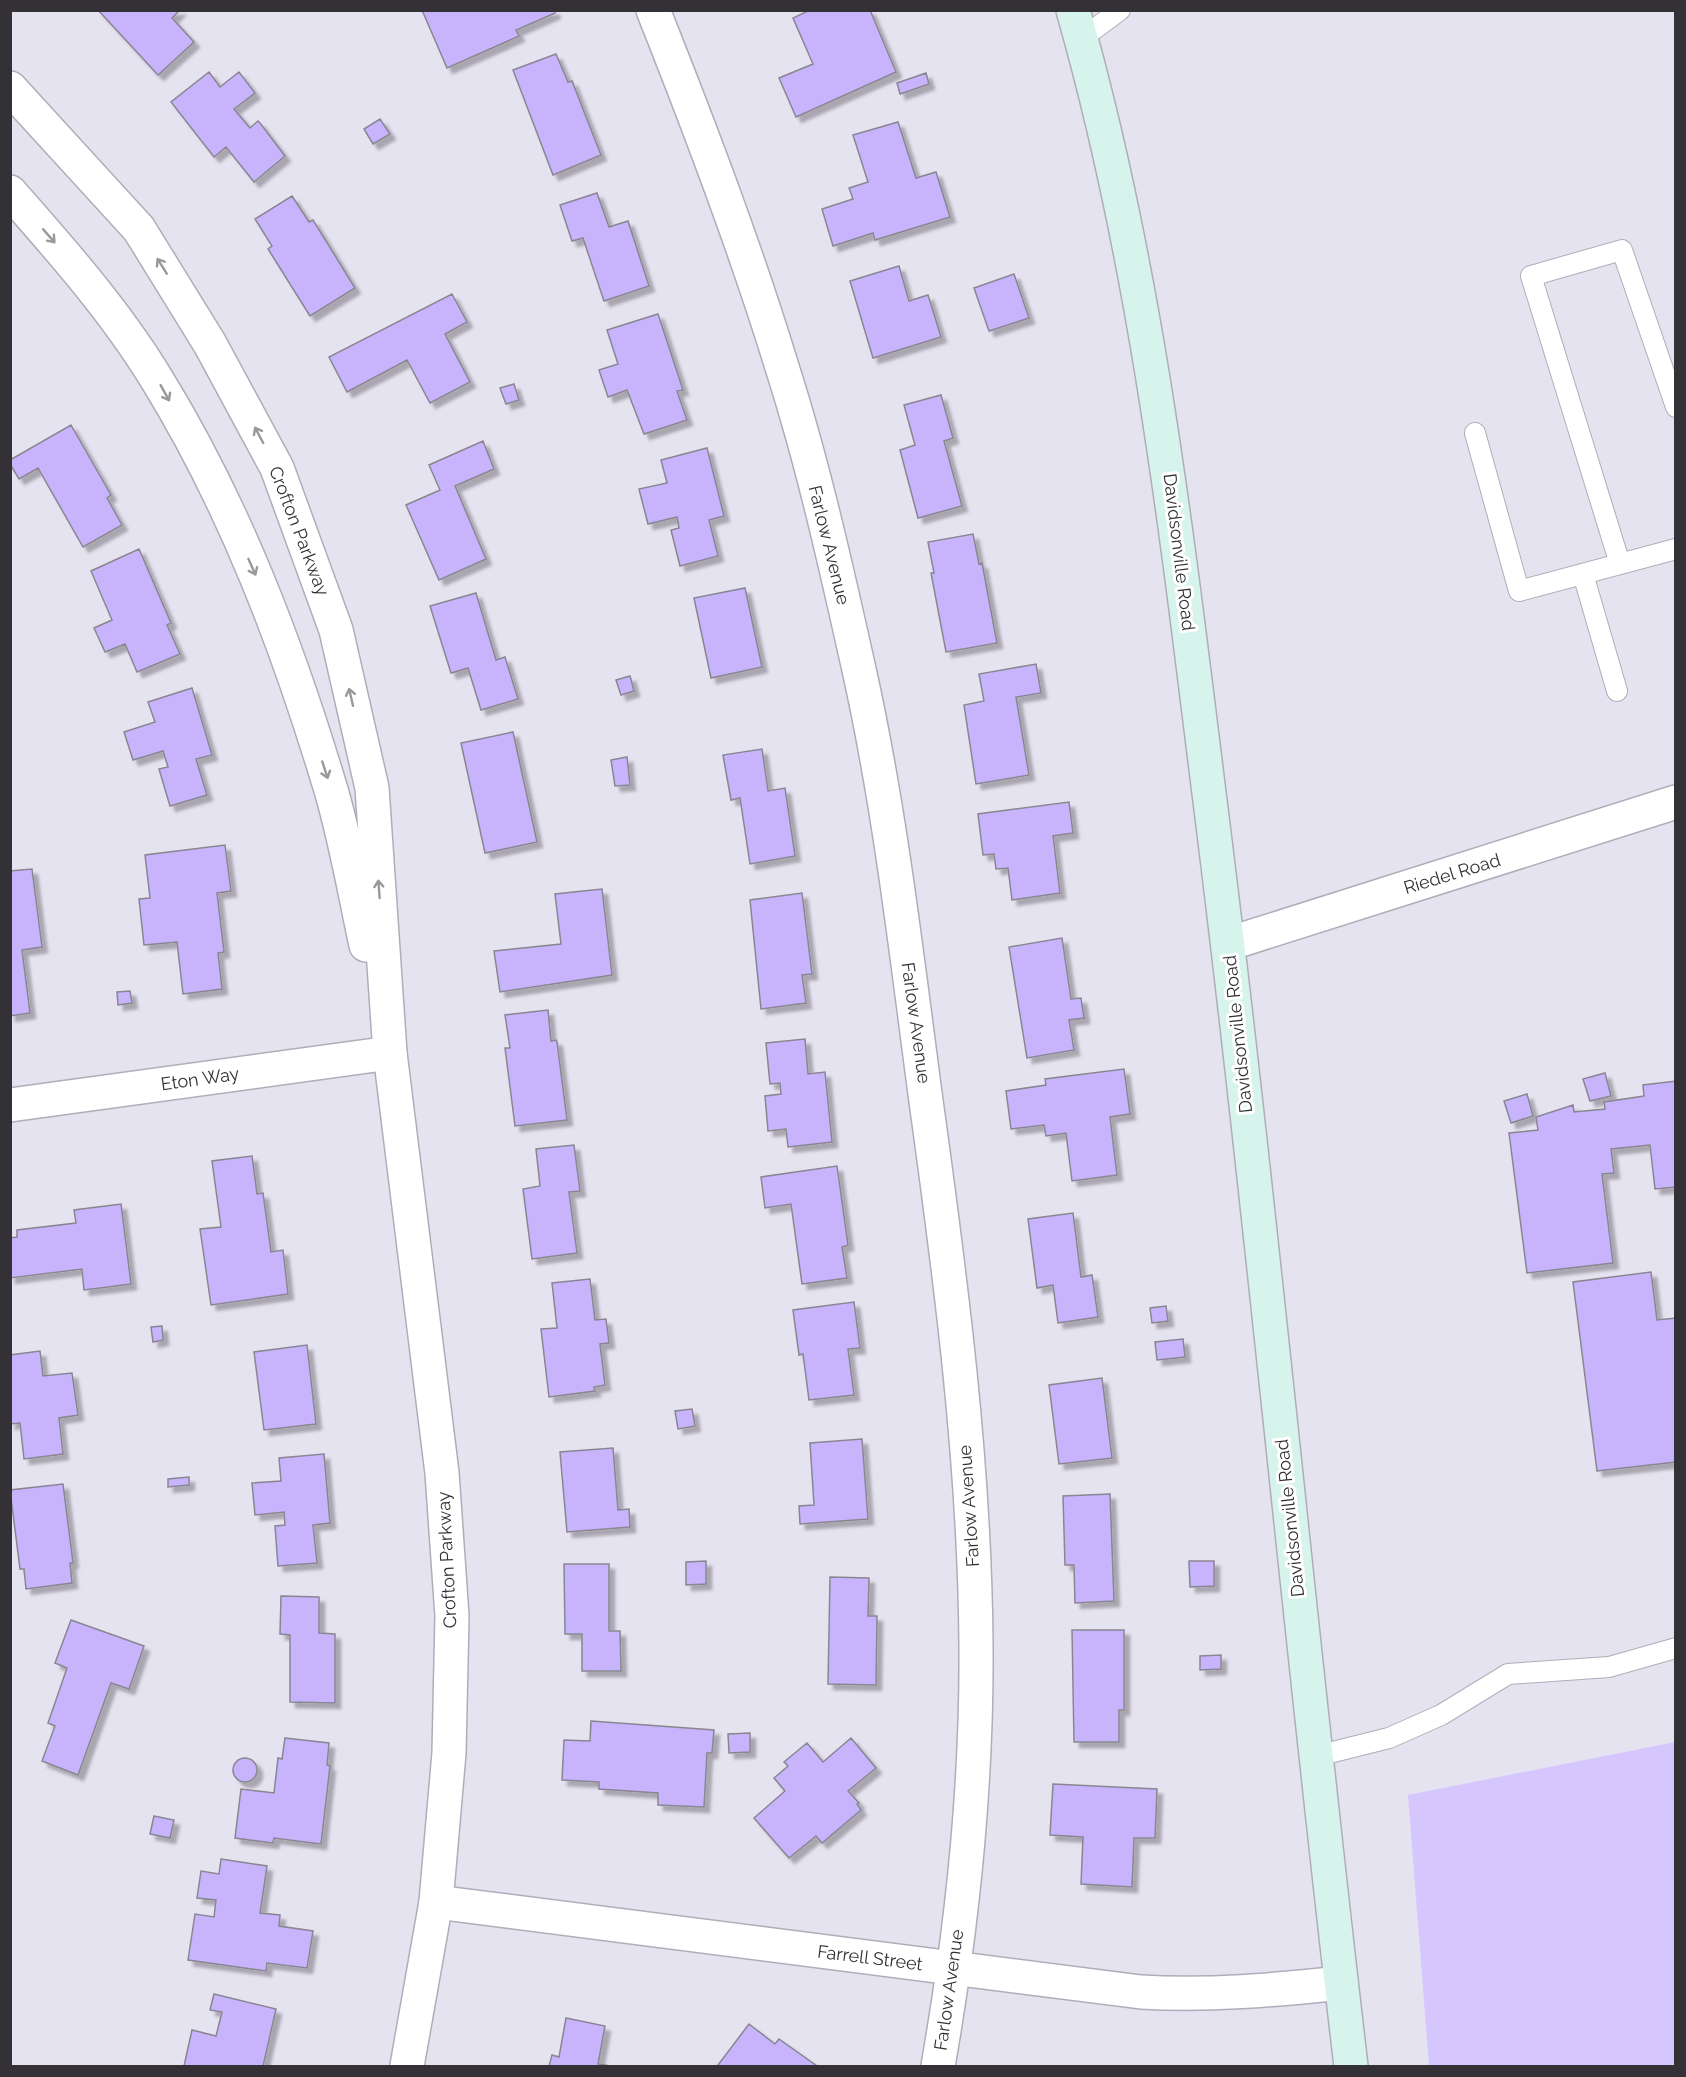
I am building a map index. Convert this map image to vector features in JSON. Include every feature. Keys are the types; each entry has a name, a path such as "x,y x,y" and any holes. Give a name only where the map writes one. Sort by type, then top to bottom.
{"main road":[{"name":"Davidsonville Road","path":"1077,25 1129,239 1166,450 1228,944 1351,2067"}],"street":[{"name":"Farlow Avenue","path":"653,10 716,170 783,370 826,530 861,679 889,830 939,1193 972,1522 976,1650 970,1802 955,1968 938,2067"},
{"name":"Crofton Parkway","path":"10,88 139,229 210,344 276,468 336,630 372,788 390,1053 442,1473 452,1616 449,1753 436,1902 407,2067"},
{"name":"Crofton Parkway","path":"10,192 80,272 156,377 224,503 274,617 332,792 390,1053"},
{"name":"Riedel Road","path":"1228,944 1676,802"},
{"name":"Eton Way","path":"10,1105 390,1053"},
{"name":"Farrell Street","path":"436,1902 1141,1992 1195,1995 1242,1994 1341,1983"}],"lane":[{"path":"1077,25 1120,10"},
{"path":"1620,564 1531,276 1622,249 1676,407"},
{"path":"1475,433 1519,591 1676,549"},
{"path":"1582,574 1617,691"},
{"path":"1317,1756 1389,1738 1441,1715 1508,1674 1608,1667 1676,1648"}],"shaded area":[{"path":"1675,1742 1675,2066 1429,2066 1408,1795"}],"building":[{"path":"98,10 180,10 172,18 194,42 158,75"},
{"path":"422,10 554,10 555,13 516,30 519,36 447,68"},
{"path":"810,10 870,10 896,72 796,117 779,78 813,64 793,18"},
{"path":"556,54 568,82 572,81 601,155 553,175 513,70"},
{"path":"209,72 220,87 239,72 255,93 234,109 250,128 258,121 285,156 254,182 226,147 214,157 171,102"},
{"path":"926,73 929,84 900,94 897,83"},
{"path":"380,119 390,134 373,144 364,129"},
{"path":"898,122 916,178 936,172 950,217 875,240 873,233 833,246 822,209 853,199 849,188 868,182 853,135"},
{"path":"597,193 609,227 628,221 649,286 604,301 583,238 572,241 560,205"},
{"path":"292,196 309,222 313,220 355,288 310,316 268,249 272,246 255,219"},
{"path":"899,266 909,301 928,295 941,337 873,358 850,281"},
{"path":"1014,274 1029,318 989,331 974,288"},
{"path":"452,294 467,322 445,334 470,382 430,403 407,360 347,392 329,357"},
{"path":"658,314 683,390 677,391 687,420 644,434 627,390 608,397 599,370 618,364 607,330"},
{"path":"514,384 519,400 506,404 500,388"},
{"path":"941,395 953,438 944,441 962,506 918,518 900,450 915,445 904,405"},
{"path":"71,425 111,495 107,498 122,525 83,547 38,468 19,479 10,464 10,460"},
{"path":"483,441 494,469 455,486 486,559 439,580 406,505 440,490 429,465"},
{"path":"707,448 724,516 709,520 718,556 680,566 671,530 679,528 677,517 648,524 639,489 667,483 661,460"},
{"path":"973,534 979,564 982,563 997,643 946,652 931,573 934,573 928,542"},
{"path":"139,549 171,623 167,625 180,654 137,672 125,644 105,652 94,628 112,620 91,571"},
{"path":"745,588 762,667 711,678 694,598"},
{"path":"476,593 496,660 505,657 518,699 481,710 468,668 451,673 430,606"},
{"path":"1036,664 1041,693 1016,697 1029,775 976,784 964,705 984,701 979,674"},
{"path":"630,676 634,691 621,695 616,680"},
{"path":"192,688 212,755 196,759 207,795 170,806 159,769 168,767 163,751 133,760 124,732 155,722 148,702"},
{"path":"513,732 537,842 485,853 461,743"},
{"path":"762,749 768,791 785,788 795,856 750,864 740,798 731,800 723,755"},
{"path":"627,757 630,785 615,786 611,760"},
{"path":"1069,802 1073,833 1053,836 1060,893 1012,900 1008,868 996,869 994,854 983,855 978,814"},
{"path":"225,845 231,891 217,893 224,952 218,953 222,989 183,994 177,942 144,945 139,899 150,898 145,855"},
{"path":"32,869 42,947 22,950 30,1013 10,1016 10,871"},
{"path":"602,889 612,975 500,992 494,951 561,944 555,894"},
{"path":"802,893 812,974 802,975 806,1003 761,1009 750,900"},
{"path":"1062,938 1071,999 1081,998 1084,1018 1069,1020 1074,1050 1027,1058 1009,947"},
{"path":"130,991 132,1003 118,1005 117,992"},
{"path":"548,1010 551,1041 556,1040 557,1042 567,1120 515,1126 505,1048 510,1048 505,1015"},
{"path":"805,1039 808,1074 825,1072 832,1142 788,1147 786,1129 768,1131 765,1096 781,1094 780,1083 770,1084 766,1043"},
{"path":"1124,1069 1130,1114 1110,1117 1117,1175 1072,1181 1066,1133 1046,1136 1044,1125 1011,1129 1006,1091 1046,1085 1045,1079"},
{"path":"1605,1073 1611,1096 1590,1101 1583,1079"},
{"path":"1676,1081 1676,1187 1655,1189 1650,1145 1611,1149 1614,1173 1602,1174 1613,1263 1527,1273 1509,1133 1538,1130 1536,1117 1573,1105 1574,1112 1605,1109 1604,1102 1644,1096 1643,1085"},
{"path":"1527,1094 1533,1116 1511,1123 1504,1101"},
{"path":"574,1145 580,1191 569,1192 577,1253 532,1259 523,1189 540,1186 536,1149"},
{"path":"252,1156 257,1194 263,1193 271,1252 283,1250 288,1294 211,1305 200,1229 221,1227 212,1161"},
{"path":"837,1166 848,1245 842,1247 847,1278 802,1284 791,1204 765,1208 761,1177"},
{"path":"121,1204 131,1284 84,1290 82,1269 10,1278 10,1238 17,1237 17,1230 76,1223 74,1210"},
{"path":"1073,1213 1081,1277 1092,1275 1098,1317 1058,1323 1053,1285 1037,1288 1028,1219"},
{"path":"1651,1272 1657,1320 1676,1318 1676,1462 1597,1471 1573,1282"},
{"path":"590,1279 595,1320 606,1319 609,1343 600,1344 605,1385 594,1387 595,1391 549,1397 541,1329 557,1328 552,1283"},
{"path":"854,1302 860,1348 848,1349 854,1395 809,1400 803,1354 799,1355 793,1310"},
{"path":"1166,1306 1168,1321 1152,1323 1150,1308"},
{"path":"162,1326 163,1340 153,1342 151,1327"},
{"path":"1183,1339 1185,1357 1157,1360 1155,1342"},
{"path":"307,1345 316,1424 264,1430 254,1352"},
{"path":"40,1351 43,1376 72,1373 78,1415 59,1418 63,1454 24,1459 20,1423 10,1424 10,1355"},
{"path":"1102,1378 1112,1458 1059,1464 1049,1385"},
{"path":"692,1409 695,1426 678,1429 675,1411"},
{"path":"862,1439 868,1519 800,1524 799,1506 814,1505 810,1443"},
{"path":"613,1448 618,1510 629,1509 630,1527 567,1532 560,1452"},
{"path":"324,1454 330,1523 313,1525 317,1563 278,1566 275,1526 285,1525 284,1512 255,1515 252,1483 281,1481 279,1458"},
{"path":"189,1477 189,1485 168,1487 168,1479"},
{"path":"63,1484 73,1563 70,1563 72,1583 26,1589 24,1569 20,1569 10,1490"},
{"path":"1110,1494 1114,1601 1075,1603 1074,1565 1065,1565 1063,1496"},
{"path":"706,1561 706,1584 686,1585 686,1562"},
{"path":"1189,1561 1214,1561 1214,1586 1190,1587"},
{"path":"564,1564 609,1564 609,1631 620,1631 621,1671 582,1671 582,1634 565,1634"},
{"path":"830,1577 869,1578 868,1616 877,1616 876,1685 828,1684"},
{"path":"281,1596 319,1597 319,1633 335,1634 335,1703 290,1702 290,1635 280,1634"},
{"path":"71,1620 144,1646 129,1689 111,1683 78,1775 42,1761 55,1726 48,1723 67,1668 55,1663"},
{"path":"1072,1630 1124,1630 1124,1710 1119,1710 1119,1742 1074,1742"},
{"path":"1221,1655 1221,1669 1200,1670 1200,1656"},
{"path":"591,1721 714,1730 712,1753 707,1753 704,1807 658,1805 658,1793 599,1789 599,1782 562,1780 564,1740 590,1741"},
{"path":"750,1733 750,1752 729,1753 728,1734"},
{"path":"285,1738 329,1743 327,1765 330,1766 321,1844 274,1838 273,1843 235,1838 241,1789 274,1793 278,1758 282,1759"},
{"path":"851,1738 876,1768 848,1791 859,1803 857,1804 861,1810 822,1843 816,1836 789,1858 754,1818 785,1791 774,1778 788,1766 784,1762 807,1743 823,1762"},
{"path":"245,1758 253,1762 257,1770 253,1778 245,1782 237,1778 233,1770 237,1762"},
{"path":"1053,1784 1157,1789 1155,1838 1134,1838 1132,1887 1081,1884 1083,1837 1050,1835"},
{"path":"154,1816 174,1820 170,1838 150,1834"},
{"path":"221,1859 267,1866 260,1913 280,1915 279,1926 313,1931 307,1968 267,1963 266,1971 188,1960 195,1914 214,1917 216,1900 197,1898 201,1871 219,1874"},
{"path":"214,1994 276,2009 263,2066 184,2066 192,2030 216,2036 222,2012 210,2010"},
{"path":"566,2018 605,2026 598,2064 611,2066 549,2066 552,2055 559,2057"},
{"path":"749,2024 775,2044 779,2039 817,2066 718,2065"}]}
